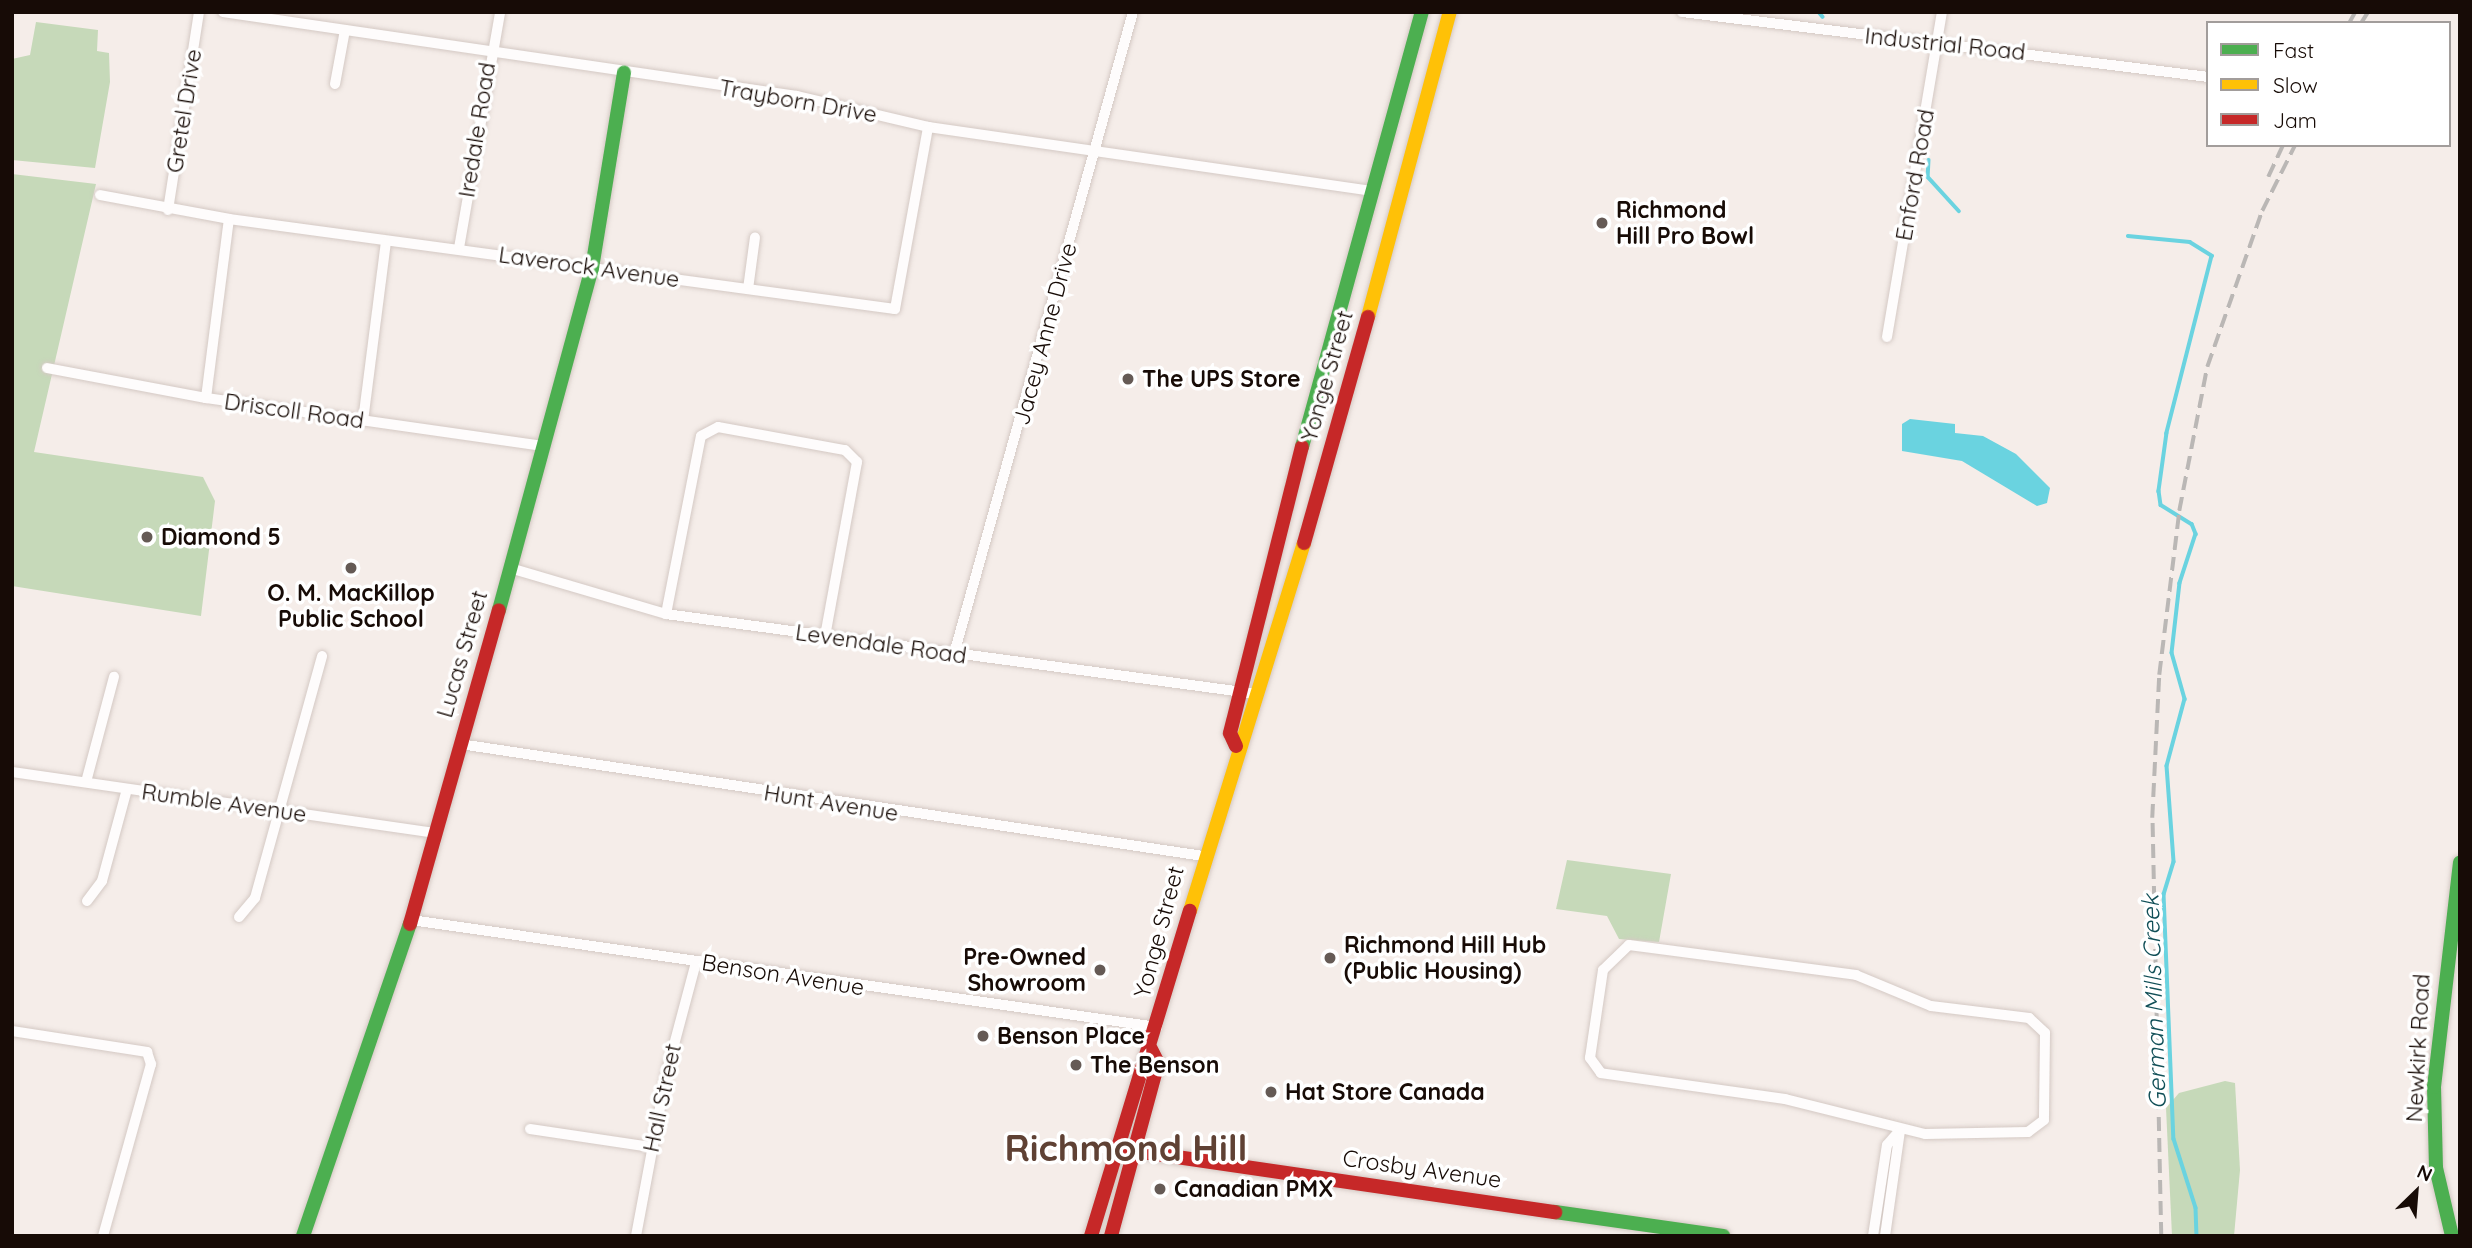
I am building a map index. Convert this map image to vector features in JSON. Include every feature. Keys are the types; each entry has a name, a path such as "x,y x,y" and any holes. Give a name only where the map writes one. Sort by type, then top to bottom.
{"main road":[{"name":"Yonge Street","path":"1236,746 1230,733 1240,691 1422,12"},
{"name":"Yonge Street","path":"1091,1236 1140,1058 1151,1049 1236,746 1245,738 1258,694 1450,12"},
{"name":"Lucas Street","path":"303,1236 411,920 510,568 541,446 592,268 624,73"},
{"name":"Newkirk Road","path":"2452,1236 2437,1168 2434,1087 2455,937 2460,862"},
{"name":"Yonge Street","path":"1111,1236 1158,1063 1151,1049"},
{"name":"Crosby Avenue","path":"1115,1148 1723,1236"}],"street":[{"name":"Gretel Drive","path":"168,210 199,12"},
{"name":"Trayborn Drive","path":"223,12 624,73 797,96 928,127 1373,191"},
{"name":"Iredale Road","path":"459,248 489,52 500,12"},
{"name":"Jacey Anne Drive","path":"954,654 1133,12"},
{"name":"Industrial Road","path":"1682,12 2206,77"},
{"name":"Enford Road","path":"1887,337 1942,12"},
{"path":"335,85 345,30"},
{"name":"Laverock Avenue","path":"100,195 168,210 229,219 895,309 903,291 928,127"},
{"path":"206,398 229,219"},
{"path":"748,289 755,237"},
{"path":"363,421 386,241"},
{"name":"Driscoll Road","path":"47,368 206,398 541,446"},
{"path":"666,614 701,436 718,427 845,450 857,462 825,636"},
{"name":"Levendale Road","path":"510,568 666,614 1258,694"},
{"path":"239,917 255,898 323,656"},
{"path":"86,782 114,677"},
{"name":"Hunt Avenue","path":"460,744 1203,856"},
{"name":"Rumble Avenue","path":"12,772 435,833"},
{"path":"87,901 102,881 127,789"},
{"name":"Benson Avenue","path":"411,920 1157,1027"},
{"path":"1873,1236 1887,1145 1900,1130 2028,1132 2039,1126 2047,1111 2045,1033 2028,1018 1931,1006 1856,975 1629,945 1602,970 1590,1058 1601,1073 1785,1099 1900,1130"},
{"name":"Hall Street","path":"636,1236 651,1147 696,962"},
{"path":"12,1031 147,1052 151,1064 103,1236"},
{"path":"530,1129 651,1147"},
{"path":"1885,1236 1900,1130"},
{"path":"1879,1189 1893,1190"}],"green space":[{"path":"36,22 98,30 97,51 109,53 110,82 95,168 12,160 12,59 30,55"},
{"path":"12,174 96,184 34,452 203,477 215,501 201,616 12,586"},
{"path":"1567,860 1671,874 1659,942 1619,939 1607,916 1556,909"},
{"path":"2225,1081 2235,1083 2240,1170 2234,1236 2172,1236 2166,1108 2179,1093"}],"water":[{"path":"1910,419 1955,424 1955,433 1983,436 2016,454 2050,488 2047,503 2037,506 1962,461 1902,451 1902,424"}],"waterway":[{"name":"German Mills Creek","path":"1819,12 1823,17"},
{"name":"German Mills Creek","path":"1929,160 1928,177 1959,211"},
{"name":"German Mills Creek","path":"2128,236 2190,242 2212,256 2167,433 2159,491 2161,505 2192,524 2196,534 2180,583 2172,653 2185,699 2167,766 2174,862 2164,894 2174,1139 2196,1208 2197,1236"}],"railway":[{"path":"2350,21 2355,12"},
{"path":"2362,21 2368,12"},
{"path":"2268,177 2282,147"},
{"path":"2161,1236 2152,818 2159,675 2179,511 2207,367 2262,211 2294,147"}],"traffic: fast":[{"path":"1302,447 1422,12"},
{"path":"499,610 592,268 624,73"},
{"path":"2452,1236 2436,1168 2434,1087 2460,862"},
{"path":"303,1236 410,924"},
{"path":"1555,1212 1723,1236"}],"traffic: slow":[{"path":"1368,317 1450,12"},
{"path":"1190,911 1304,543"}],"traffic: jam":[{"path":"1304,543 1368,317"},
{"path":"1236,746 1230,733 1302,447"},
{"path":"410,924 499,610"},
{"path":"1091,1236 1190,911"},
{"path":"1111,1236 1158,1063 1151,1049"},
{"path":"1115,1148 1555,1212"}],"place":[{"name":"Richmond Hill Pro Bowl","path":"1602,223"},
{"name":"The UPS Store","path":"1128,379"},
{"name":"Diamond 5","path":"147,537"},
{"name":"O. M. MacKillop Public School","path":"351,568"},
{"name":"Richmond Hill Hub (Public Housing)","path":"1330,958"},
{"name":"Pre-Owned Showroom","path":"1100,970"},
{"name":"Benson Place","path":"983,1036"},
{"name":"The Benson","path":"1076,1065"},
{"name":"Hat Store Canada","path":"1271,1092"},
{"name":"Canadian PMX","path":"1160,1189"}],"district":[{"name":"Richmond Hill","path":"1126,1147"}]}
